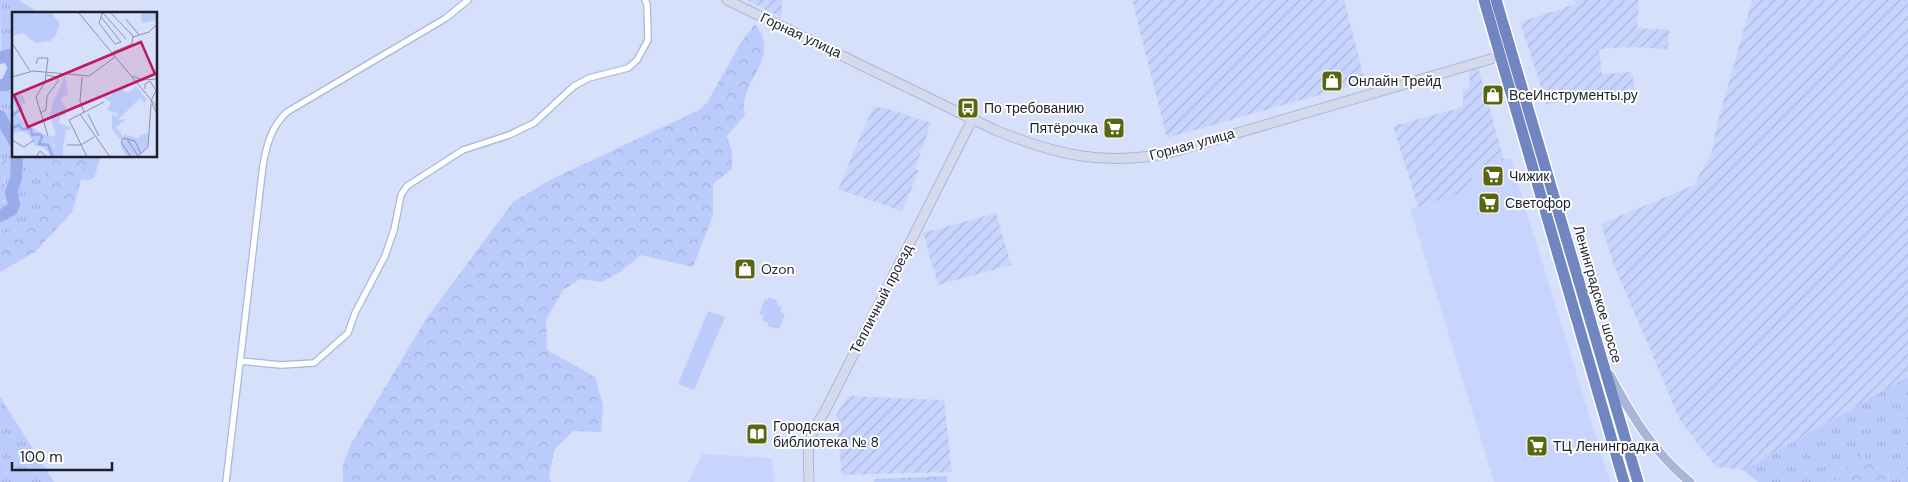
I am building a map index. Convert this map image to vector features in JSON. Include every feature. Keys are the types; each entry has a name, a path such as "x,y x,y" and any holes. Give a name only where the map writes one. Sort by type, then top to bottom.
{"highway":[{"name":"Ленинградское шоссе","path":"1484,0 1624,482"},
{"name":"Ленинградское шоссе","path":"1496,0 1638,482"}],"main road":[{"path":"1600,356 1642,431 1673,467 1690,482"}],"street":[{"path":"226,482 263,165 268,138 277,121 295,106 446,18 468,0"},
{"path":"240,360 298,366 314,363 324,356 348,333 355,313 385,256 394,230 401,195 407,186 463,150 509,135 534,123 574,86 589,78 628,68 637,60 648,40 647,4 645,0"},
{"name":"Горная улица","path":"727,0 820,43 972,120 1034,146 1061,154 1103,159 1137,158 1168,153 1501,56"},
{"name":"Тепличный проезд","path":"809,482 808,444 811,434 825,411 972,120"}],"shaded area":[{"path":"747,0 782,0 782,18"},
{"path":"1132,0 1344,0 1365,82 1167,138"},
{"path":"1575,0 1639,0 1637,28 1669,30 1668,49 1633,47 1599,49 1602,74 1632,72 1635,90 1593,94 1547,105 1520,22 1576,4"},
{"path":"1752,0 1908,0 1908,377 1743,470 1716,467 1680,420 1614,265 1601,224 1694,185 1712,151 1718,121"},
{"path":"1478,67 1504,160 1471,169 1473,189 1418,207 1393,126 1463,107 1463,90 1470,88 1469,69"},
{"path":"873,107 885,108 931,123 915,169 919,171 902,211 838,189"},
{"path":"1511,158 1610,482 1494,482 1410,209 1433,202 1470,169"},
{"path":"996,213 1011,265 938,285 923,233"},
{"path":"848,396 944,400 952,472 842,475 836,415"},
{"path":"702,454 772,458 774,482 688,482"}],"green space":[{"path":"0,0 19,0 38,12 12,12 12,158 41,158 46,180 38,219 0,235 0,202 4,202 5,178 8,170 2,158 0,158 0,79 5,81 10,67 1,62"},
{"path":"755,24 762,37 764,48 762,59 747,91 744,103 745,115 727,136 732,151 732,169 713,184 713,215 693,267 641,255 620,272 602,282 580,279 563,290 546,320 547,350 595,377 603,405 601,432 573,431 554,450 549,477 551,482 343,482 343,464 351,444 426,319 513,202 552,179 699,110 707,103 740,44"},
{"path":"0,158 6,160 9,166 4,181 7,192 6,198 0,203"},
{"path":"41,158 87,158 72,212 35,252 0,272 0,235 38,219 46,180"},
{"path":"87,158 100,158 94,178 87,181 80,179"},
{"path":"769,297 778,301 777,305 782,307 780,312 785,314 779,329 767,326 769,323 762,320 764,316 759,314 765,299 767,300"},
{"path":"708,311 725,317 694,390 678,384"},
{"path":"1908,377 1908,482 1888,482 1889,473 1864,459 1862,449 1842,474 1826,482 1758,482 1743,470"},
{"path":"0,397 54,482 0,482"},
{"path":"1862,448 1864,459 1879,462 1885,468 1888,482 1826,482 1842,474"},
{"path":"947,476 947,482 874,482 874,479"}],"waterway":[{"path":"0,58 8,55 12,64"},
{"path":"0,85 6,85 12,72"},
{"path":"0,116 12,137"},
{"path":"0,216 12,210 14,204 11,193 16,178 17,158"}],"place":[{"name":"Онлайн Трейд","path":"1332,81"},
{"name":"ВсеИнструменты.ру","path":"1493,95"},
{"name":"По требованию","path":"968,108"},
{"name":"Пятёрочка","path":"1114,128"},
{"name":"Чижик","path":"1493,176"},
{"name":"Светофор","path":"1489,203"},
{"name":"Ozon","path":"745,269"},
{"name":"Городская библиотека № 8","path":"757,434"},
{"name":"ТЦ Ленинградка","path":"1537,446"}]}
